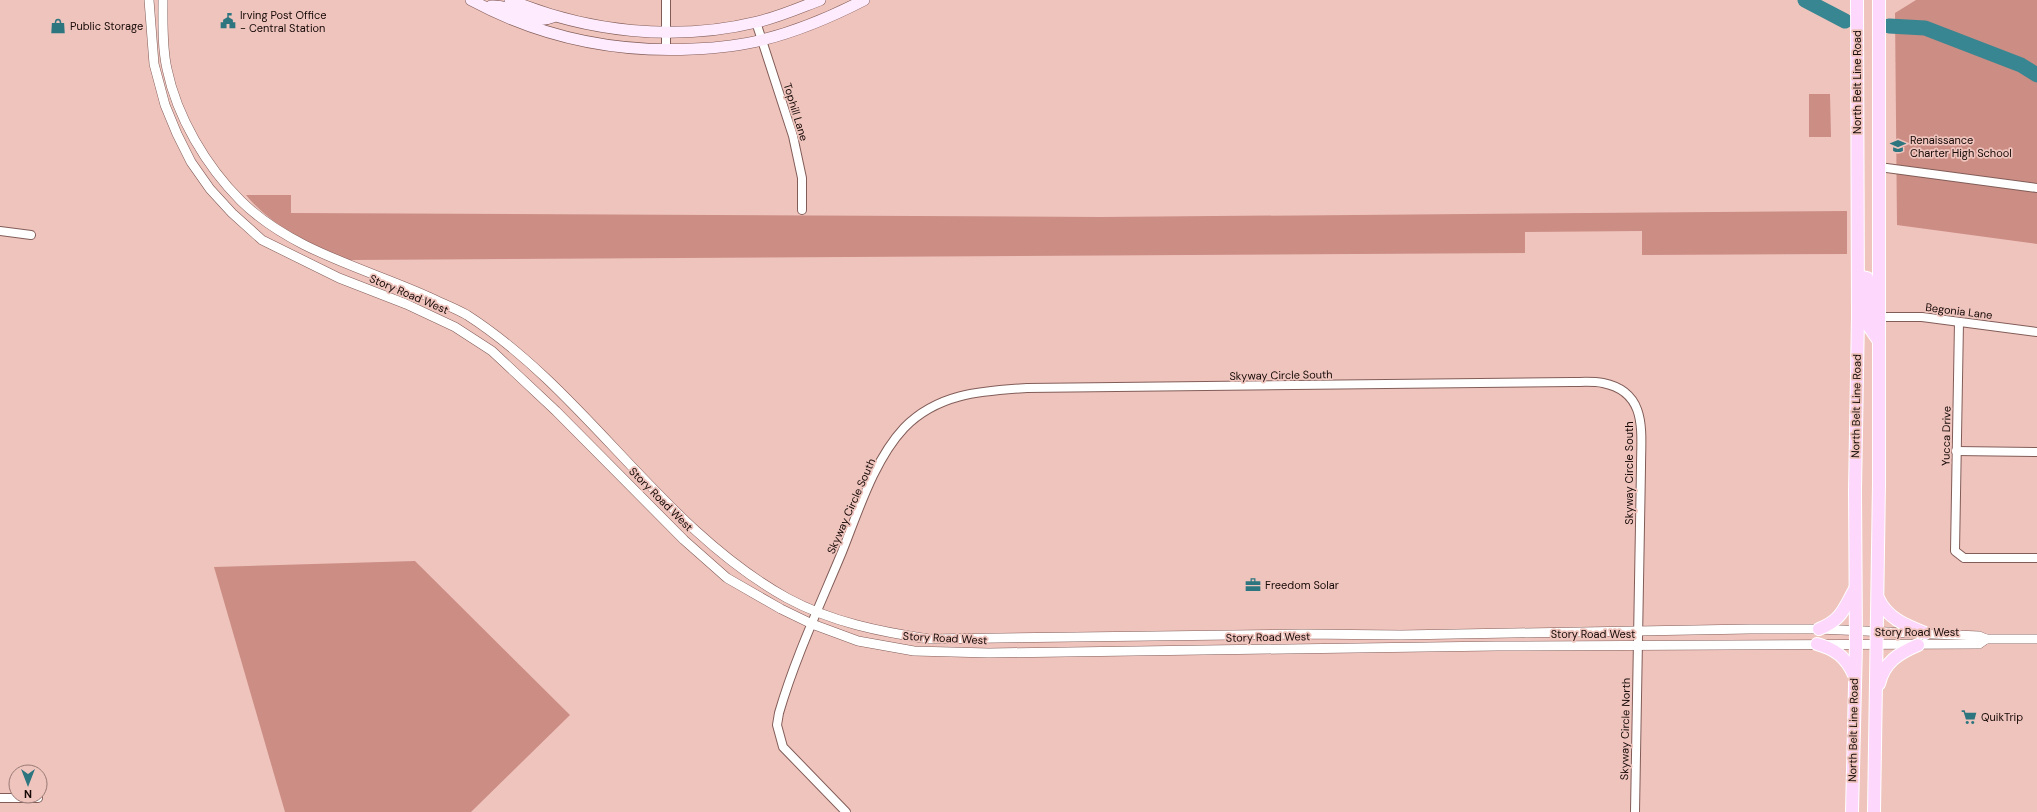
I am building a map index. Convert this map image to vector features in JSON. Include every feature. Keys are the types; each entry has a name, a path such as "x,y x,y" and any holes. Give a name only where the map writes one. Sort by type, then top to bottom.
{"main road":[{"path":"471,0 536,30 560,37 626,49 666,50 730,47 762,40 834,16 864,0"},
{"path":"510,0 554,17 604,28 666,33 720,29 756,22 820,0"},
{"name":"North Belt Line Road","path":"1852,812 1854,676 1856,644 1855,490 1858,276 1857,0"},
{"name":"North Belt Line Road","path":"1874,812 1878,596 1879,0"},
{"path":"488,9 491,6 500,6 538,21 554,17"},
{"path":"1858,276 1867,278 1868,325 1879,340"},
{"path":"1819,630 1832,624 1840,617 1856,588"},
{"path":"1878,596 1883,608 1892,617 1925,633"},
{"path":"1817,644 1829,647 1841,655 1854,676"},
{"path":"1876,699 1880,681 1894,656 1918,645"}],"street":[{"name":"Story Road West","path":"149,0 154,64 169,116 191,162 210,189 232,213 262,240 293,257 339,278 406,304 455,327 492,351 556,411 684,540 727,578 781,609 812,624 858,640 914,651 1009,652 1817,644 1918,645 1978,644 1986,639"},
{"name":"Story Road West","path":"163,0 162,23 166,68 181,111 196,141 215,170 241,201 273,226 301,243 464,314 505,342 548,379 669,503 728,558 761,582 790,599 859,626 929,639 1819,630 1925,633 1979,636 1986,639 2037,639"},
{"path":"666,0 666,50"},
{"name":"Tophill Lane","path":"756,22 793,136 802,178 802,210"},
{"path":"169,116 181,111"},
{"path":"1879,168 2037,188"},
{"path":"0,231 30,236"},
{"path":"293,257 301,243"},
{"name":"Begonia Lane","path":"1879,317 1922,317 2037,332"},
{"name":"Yucca Drive","path":"1959,322 1955,551 1964,558 2037,558"},
{"name":"Skyway Circle South","path":"812,624 872,480 888,451 904,428 934,406 953,397 979,391 1027,388 1572,382 1603,383 1618,388 1634,401 1639,413 1641,427 1641,474 1637,632 1638,646"},
{"path":"1956,450 2037,452"},
{"path":"812,624 784,696 779,713 779,736 783,747 794,761 846,812"},
{"path":"1009,638 1009,652"},
{"path":"1095,638 1101,651"},
{"name":"Skyway Circle North","path":"1635,812 1638,646"}],"shaded area":[{"path":"1916,0 2037,0 2037,244 1897,225 1895,13"},
{"path":"1809,94 1830,94 1831,137 1809,137"},
{"path":"246,195 291,195 291,213 1101,217 1847,211 1847,254 1642,255 1642,231 1525,232 1525,253 349,260 321,248 280,226 268,217"},
{"path":"415,561 570,715 471,812 285,812 214,567"}],"waterway":[{"path":"1805,0 1845,21"},
{"path":"1889,26 1925,28 2021,65 2037,75"}],"place":[{"name":"Irving Post Office - Central Station","path":"228,21"},
{"name":"Public Storage","path":"58,26"},
{"name":"Renaissance Charter High School","path":"1898,146"},
{"name":"Freedom Solar","path":"1253,585"},
{"name":"QuikTrip","path":"1969,717"}]}
